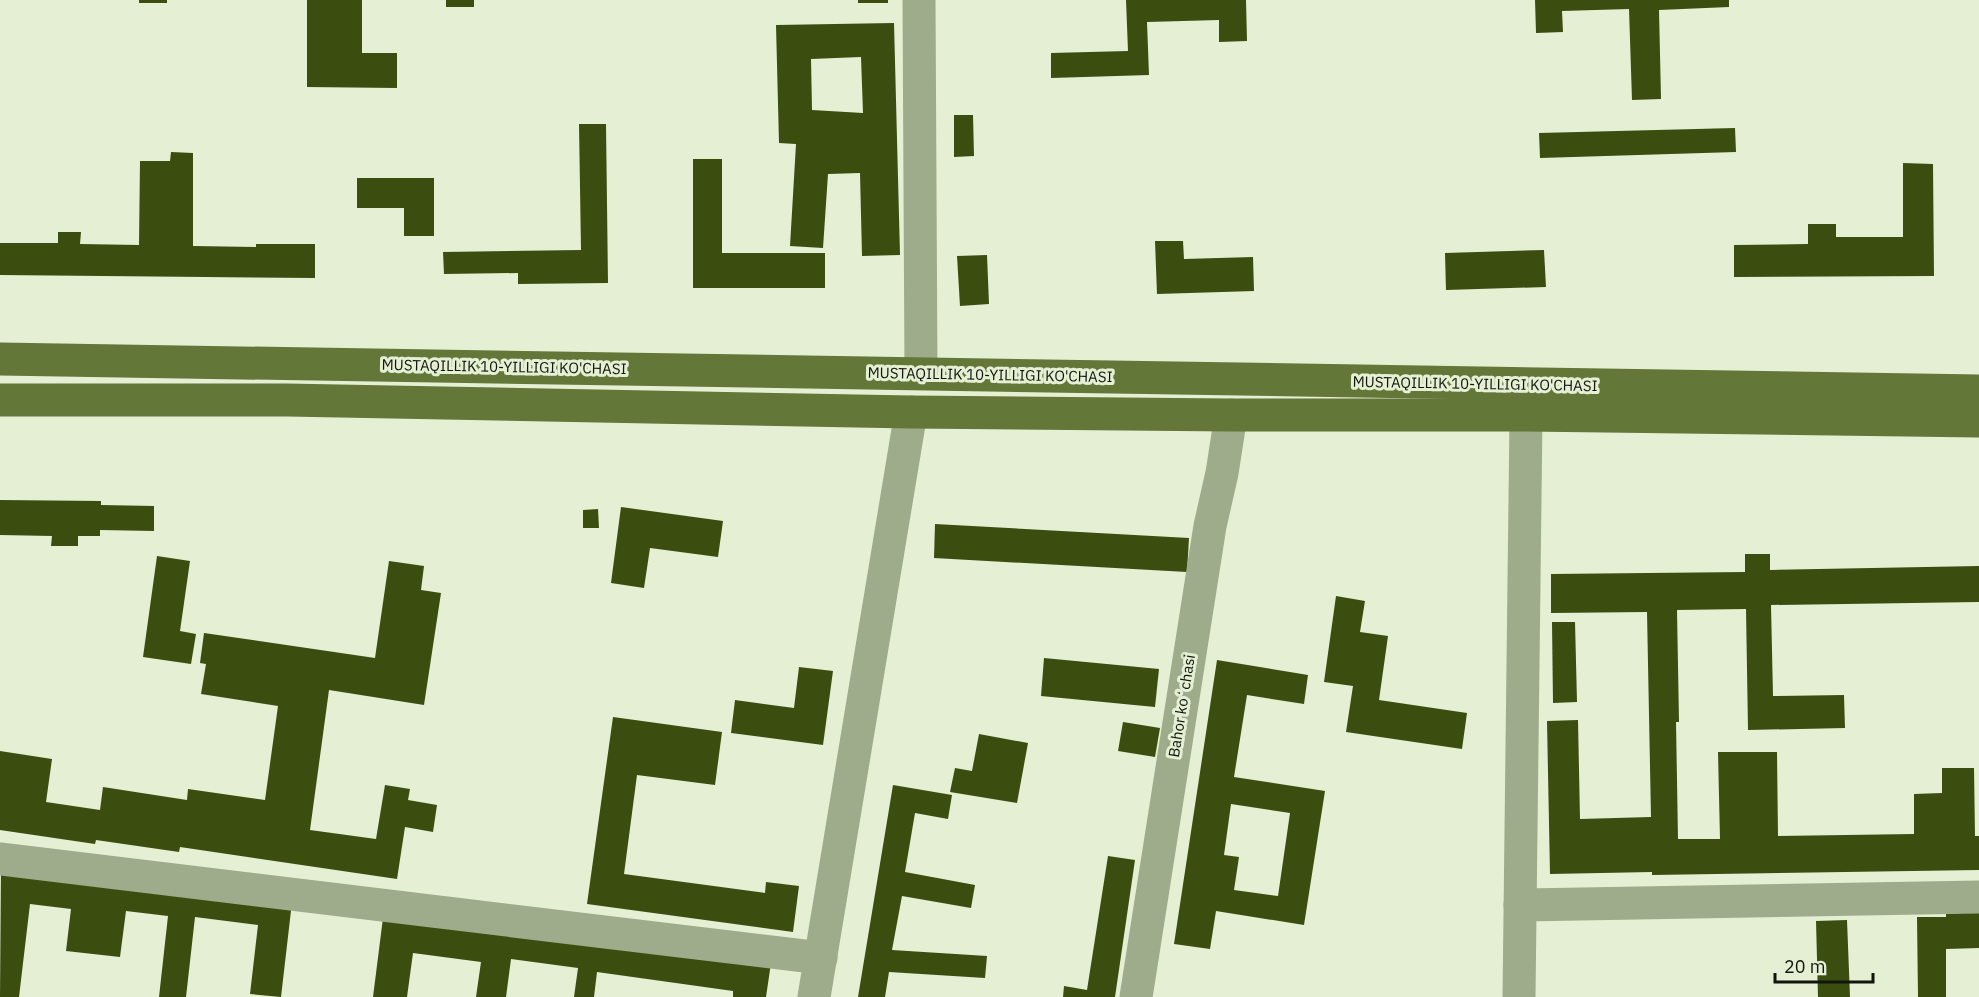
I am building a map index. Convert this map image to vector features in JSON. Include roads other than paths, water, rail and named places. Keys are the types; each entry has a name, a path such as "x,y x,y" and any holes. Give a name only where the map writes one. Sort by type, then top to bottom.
{"main road":[{"name":"MUSTAQILLIK 10-YILLIGI KO'CHASI","path":"0,359 1979,391"},
{"name":"MUSTAQILLIK 10-YILLIGI KO'CHASI","path":"0,400 287,400 911,412 1526,415 1979,421"}],"street":[{"path":"920,0 921,374"},
{"path":"814,997 911,412"},
{"name":"Bahor koʻchasi","path":"1136,997 1208,538 1222,473 1231,415"},
{"path":"1519,997 1526,415"},
{"path":"0,859 821,958"},
{"path":"1520,905 1979,897"}]}
